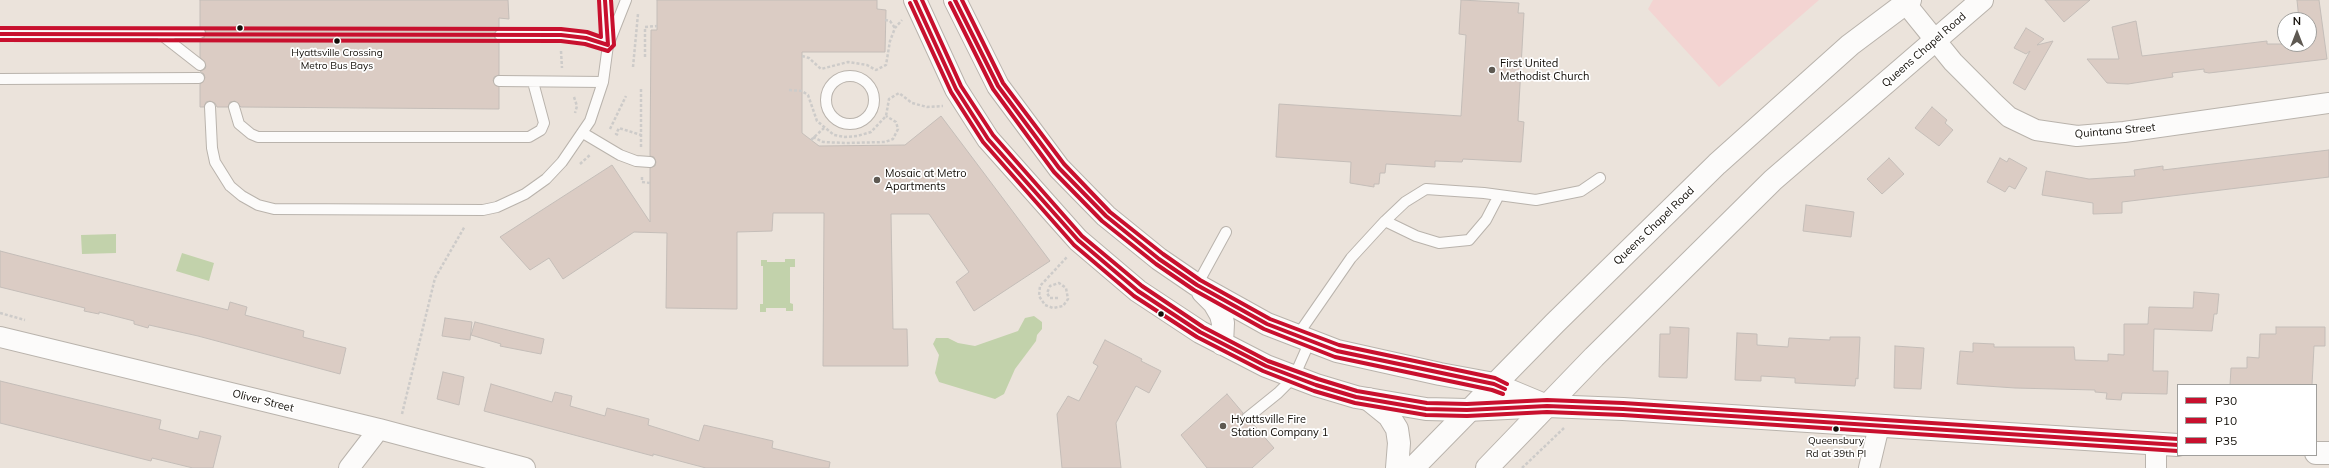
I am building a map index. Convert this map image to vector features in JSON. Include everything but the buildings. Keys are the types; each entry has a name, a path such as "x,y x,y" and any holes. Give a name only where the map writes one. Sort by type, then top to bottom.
{"main road":[{"path":"915,0 930,36 956,89 988,139 1050,211 1078,240 1138,291 1200,332 1266,366 1294,377 1368,399 1426,409 1467,410 1547,406 1623,409 2177,445"},
{"path":"955,0 998,86 1059,168 1106,216 1159,260 1197,285 1267,324 1337,351 1440,374 1494,384 1547,406"},
{"name":"Queens Chapel Road","path":"1487,468 1773,180 1982,0"},
{"name":"Queens Chapel Road","path":"1413,468 1467,410 1717,164 1850,45 1908,2"},
{"path":"1197,285 1214,303 1221,315 1223,323 1222,344"},
{"path":"1368,399 1389,416 1397,429 1399,443 1397,468"},
{"path":"2317,453 2329,453"}],"street":[{"name":"Quintana Street","path":"1908,2 1953,62 2009,116 2036,130 2077,136 2124,132 2329,103"},
{"name":"Oliver Street","path":"0,337 379,429 525,468"},
{"path":"1869,468 1879,426"},
{"path":"350,468 379,429"},
{"path":"2156,444 2156,468"}],"lane":[{"path":"210,107 212,148 215,162 222,175 242,196 258,205 274,209 483,210 497,207 525,194 546,179 562,162 583,132 596,106 603,82 608,45 605,0"},
{"path":"608,45 626,0"},
{"path":"159,33 200,65"},
{"path":"0,34 200,33"},
{"path":"500,35 561,35 586,38 608,45"},
{"path":"851,76 867,83 874,98 873,108 866,118 852,124 838,121 832,116 826,105 828,90 836,80 851,76"},
{"path":"0,79 199,78"},
{"path":"499,81 603,82"},
{"path":"234,107 239,124 251,134 258,137 529,137 541,130 544,123 533,82"},
{"path":"583,132 620,155 636,161 650,162"},
{"path":"1247,418 1278,393 1294,377 1304,338 1351,258 1385,221 1405,202 1426,189 1499,195 1536,200 1581,191 1600,178"},
{"path":"1385,221 1416,236 1439,243 1468,240 1486,220 1499,195"},
{"path":"1197,285 1226,232"}],"path":[{"path":"633,67 638,12"},
{"path":"802,56 809,58 821,69 848,62 867,65 876,70 886,65 890,41 895,28 904,18 907,24"},
{"path":"885,20 890,21 895,28"},
{"path":"645,57 645,27 657,26"},
{"path":"561,48 562,70"},
{"path":"635,144 641,148 642,88"},
{"path":"789,90 802,91 808,95 818,121 824,128 834,135 845,137 857,136 871,132 886,116 889,100 899,93 912,103 927,107 937,108 947,105"},
{"path":"570,93 576,98 574,116"},
{"path":"610,128 626,96"},
{"path":"824,128 812,138 823,142 838,143 885,142 893,139 898,129 896,122 886,116"},
{"path":"623,138 616,134 619,128 641,134"},
{"path":"642,171 642,182 650,183"},
{"path":"401,420 435,278 464,226"},
{"path":"1058,298 1050,298 1047,292 1050,286 1059,283 1066,288 1068,298 1063,306 1053,308 1045,304 1039,296 1040,286 1070,254"},
{"path":"1522,468 1567,425"}],"shaded area":[{"path":"1653,0 1819,0 1719,87 1648,9"},
{"path":"116,234 116,253 82,254 81,235"},
{"path":"182,253 214,263 209,281 176,271"},
{"path":"785,259 795,259 795,267 790,267 790,303 793,304 793,311 786,311 786,308 766,308 766,312 760,312 760,304 763,304 763,266 761,266 761,260 767,260 767,262 785,262"},
{"path":"1034,316 1042,322 1042,329 1037,335 1036,341 1015,369 1004,394 995,399 939,382 935,373 939,355 933,344 936,338 948,338 958,343 975,346 1018,331 1025,318"}],"transit line":[{"name":"P35","path":"0,28 561,29 587,32 601,37 599,0"},
{"name":"P30","path":"0,34 561,35 586,38 608,45 605,0"},
{"name":"P10","path":"0,40 561,41 585,44 608,51 614,45 611,0"},
{"name":"P30","path":"915,0 956,89 988,139 1078,240 1138,291 1200,332 1266,366 1316,385 1356,397 1426,409 1467,410 1547,406 1623,409 2177,445"},
{"name":"P35","path":"922,0 961,86 993,135 1082,236 1142,286 1203,327 1268,361 1318,379 1357,391 1427,403 1467,404 1547,400 1623,403 2177,439"},
{"name":"P30","path":"955,0 998,86 1059,168 1106,216 1159,259 1197,285 1267,324 1337,351 1494,384 1505,389"},
{"name":"P35","path":"962,0 1003,83 1064,164 1110,212 1163,254 1200,280 1270,319 1339,345 1495,378 1507,384"},
{"name":"P10","path":"910,3 951,92 983,142 1074,245 1134,296 1197,337 1263,371 1314,391 1355,403 1426,415 1467,416 1547,412 1623,415 2177,451"},
{"name":"P10","path":"950,3 993,89 1054,172 1102,221 1156,264 1194,290 1264,329 1335,357 1492,390 1503,394"}],"place":[{"name":"Hyattsville Crossing Metro Bus Bays","path":"337,41"},
{"name":"First United Methodist Church","path":"1492,70"},
{"name":"Mosaic at Metro Apartments","path":"877,180"},
{"name":"Hyattsville Fire Station Company 1","path":"1223,426"},
{"name":"Queensbury Rd at 39th Pl","path":"1836,429"}]}
